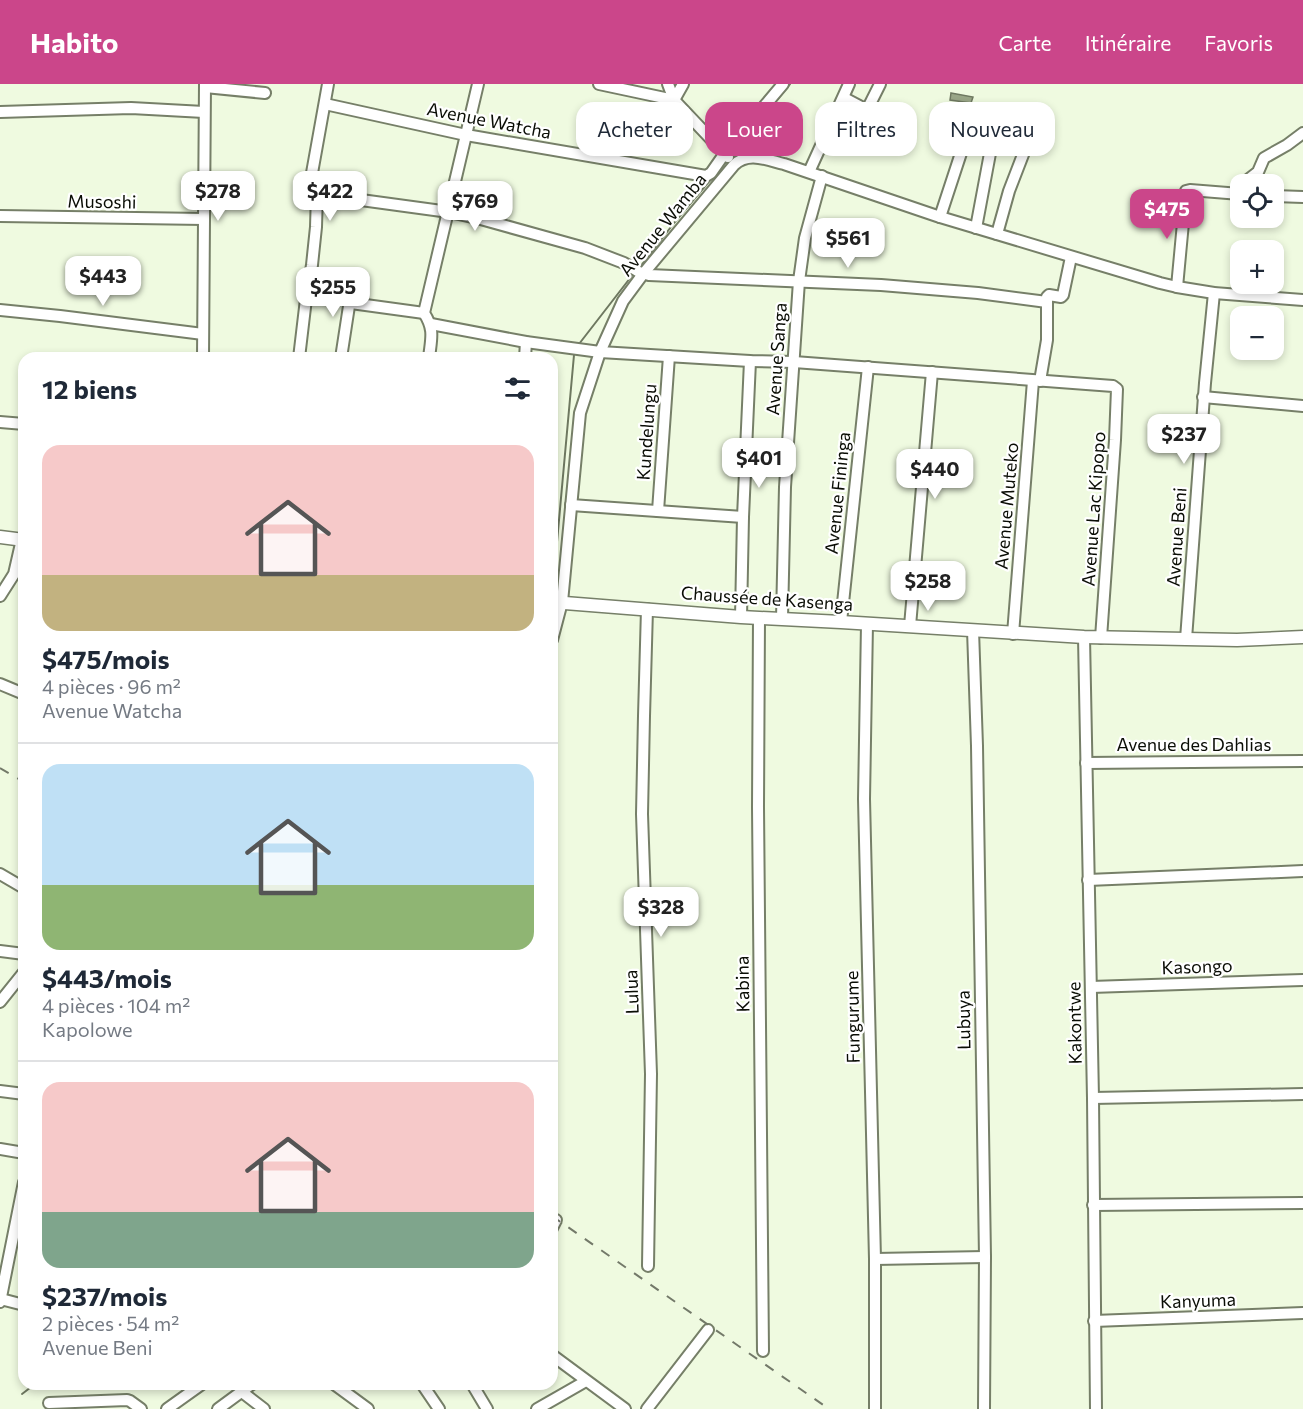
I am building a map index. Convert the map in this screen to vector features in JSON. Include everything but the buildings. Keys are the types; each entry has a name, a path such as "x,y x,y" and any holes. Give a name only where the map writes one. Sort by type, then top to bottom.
{"main road":[{"path":"0,537 18,539"},
{"name":"Chaussée de Kasenga","path":"558,602 741,617 1013,634 1237,640 1303,637"}],"street":[{"path":"300,352 312,265 317,194 311,183 312,172 328,84"},
{"path":"430,352 431,324 424,313 478,84"},
{"path":"599,84 674,100"},
{"path":"668,84 674,100 705,132"},
{"path":"674,100 683,84"},
{"name":"Avenue Watcha","path":"768,102 783,84"},
{"path":"809,172 849,84"},
{"path":"844,98 863,108 868,108 880,84"},
{"path":"203,352 205,86 266,93"},
{"name":"Avenue Watcha","path":"325,104 466,135 706,176 711,173 723,156"},
{"path":"0,112 131,108 204,112"},
{"path":"1255,174 1264,158 1303,133"},
{"path":"727,156 734,165 742,158 756,158 809,172 976,228 1177,287 1214,293 1303,300"},
{"path":"940,216 961,156"},
{"path":"976,228 990,156"},
{"path":"997,234 1009,191 1022,156"},
{"name":"Avenue Wamba","path":"558,589 571,505 580,413 600,352 618,309 639,272 734,165"},
{"name":"Avenue Sanga","path":"782,618 785,487 799,281 805,238 822,176"},
{"path":"1177,287 1186,191 1230,193"},
{"path":"317,194 477,218 585,248 639,272 663,277 922,288 1047,302 1048,296 1061,297 1063,295 1071,257"},
{"path":"1284,196 1303,197"},
{"name":"Musoshi","path":"0,216 204,219"},
{"name":"Avenue Beni","path":"1186,639 1203,398 1214,293"},
{"name":"Avenue Muteko","path":"1013,634 1037,381 1047,340 1047,302"},
{"path":"342,352 351,303 424,313"},
{"path":"0,310 203,334"},
{"path":"431,324 526,342 600,352 794,362 1037,381"},
{"path":"525,352 526,342"},
{"name":"Kundelungu","path":"658,511 669,356"},
{"path":"741,617 750,361"},
{"name":"Avenue Fininga","path":"841,622 868,367"},
{"path":"910,626 932,372"},
{"name":"Avenue Lac Kipopo","path":"1037,381 1111,386 1117,389 1101,638"},
{"path":"1203,398 1303,406"},
{"path":"0,422 18,424"},
{"path":"571,505 743,517"},
{"path":"0,596 14,574 18,558"},
{"name":"Lulua","path":"647,609 642,814 651,1074 648,1266"},
{"name":"Kabina","path":"759,618 758,818 763,1351"},
{"name":"Fungurume","path":"867,624 864,799 875,1259 875,1409"},
{"name":"Lubuya","path":"973,630 985,1257 984,1409"},
{"name":"Kakontwe","path":"1084,637 1093,1098 1096,1409"},
{"path":"0,684 18,692"},
{"name":"Avenue des Dahlias","path":"1086,763 1303,761"},
{"path":"1088,880 1303,871"},
{"path":"0,874 18,884"},
{"path":"0,951 18,953"},
{"path":"0,1002 18,980"},
{"name":"Kasongo","path":"1091,987 1303,980"},
{"path":"0,1091 18,1093"},
{"path":"1093,1098 1303,1094"},
{"path":"0,1149 18,1152"},
{"path":"1093,1205 1303,1203"},
{"path":"18,1210 0,1301 18,1304"},
{"path":"0,1235 12,1238"},
{"path":"875,1259 985,1257"},
{"name":"Kanyuma","path":"1095,1321 1303,1313"},
{"path":"647,1409 708,1329"},
{"path":"558,1360 625,1409"},
{"path":"537,1409 550,1406 586,1381"},
{"path":"167,1409 191,1390"},
{"path":"218,1409 244,1390"},
{"path":"342,1390 368,1409"},
{"path":"426,1390 439,1409"},
{"path":"476,1390 487,1409"},
{"path":"242,1392 264,1409"},
{"path":"49,1403 127,1400 141,1409"}],"shaded area":[{"path":"951,93 973,97 971,102 950,100"}],"waterway":[{"path":"775,102 790,84"},
{"path":"640,267 712,178"},
{"path":"579,344 634,273"},
{"path":"558,531 574,355"},
{"path":"22,1394 27,1390"}],"railway":[{"path":"0,768 18,778"},
{"path":"558,1220 829,1409"}]}
